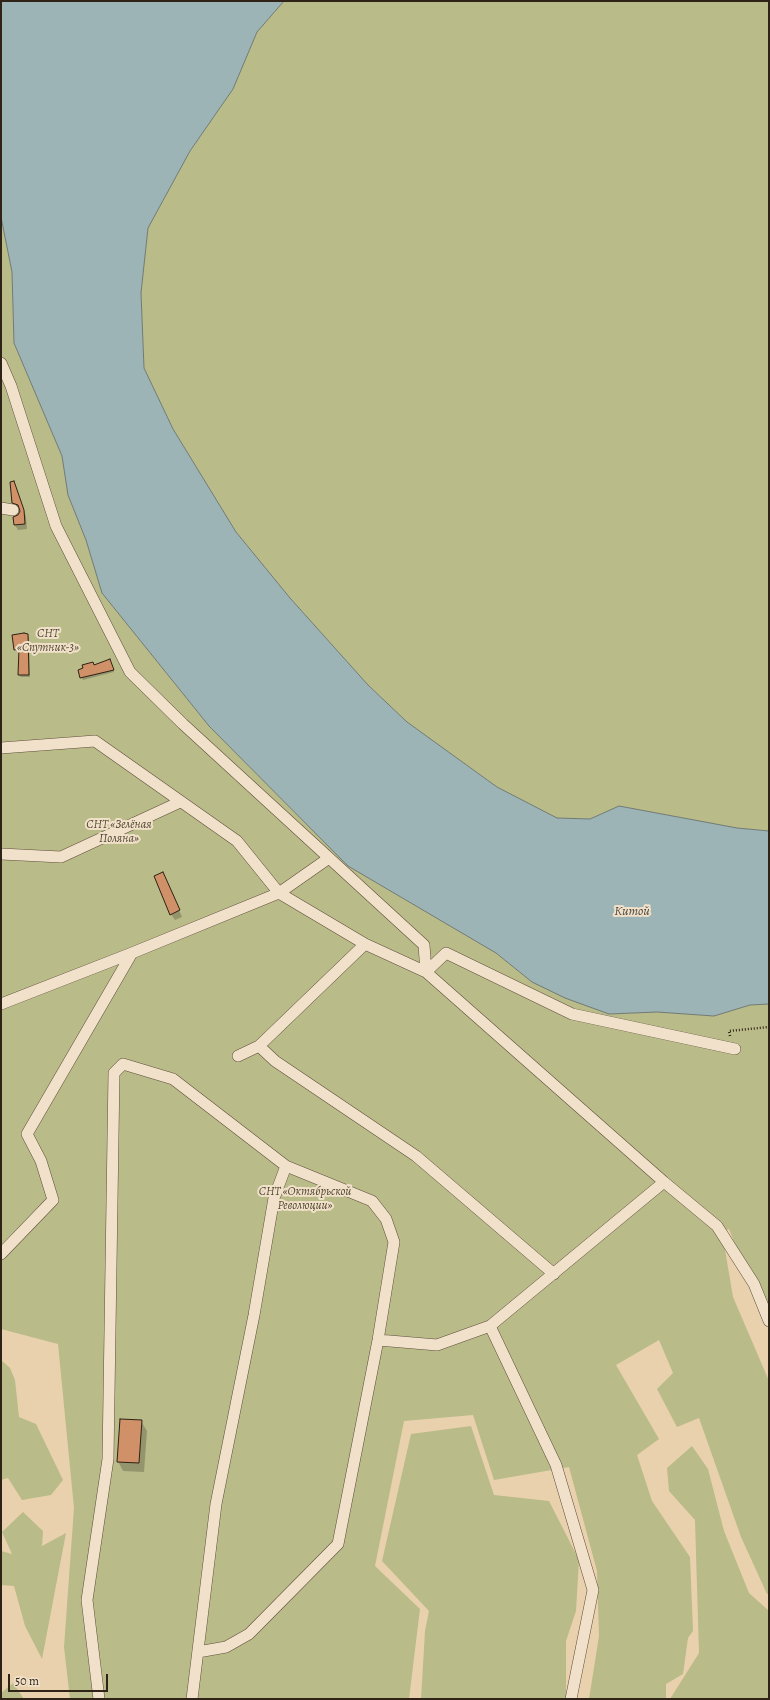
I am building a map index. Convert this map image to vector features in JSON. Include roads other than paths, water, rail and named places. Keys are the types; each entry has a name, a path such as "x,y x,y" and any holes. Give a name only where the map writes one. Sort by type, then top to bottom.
{"street":[{"path":"1,363 11,386 56,526 130,672 183,724 424,945 426,972"},
{"path":"1,508 13,510"},
{"path":"1,748 95,741 237,841 280,893 365,944 426,972 664,1182 718,1226 754,1284 769,1321"},
{"path":"1,854 61,857 180,802"},
{"path":"1,1004 280,893 329,858"},
{"path":"238,1056 259,1046 365,944"},
{"path":"1,1254 53,1200 41,1161 27,1134 132,953"},
{"path":"426,972 446,953 572,1014 735,1049"},
{"path":"259,1046 275,1061 416,1156 554,1274"},
{"path":"98,1699 87,1600 108,1460 114,1073 123,1064 173,1078 286,1166 372,1201 386,1219 394,1242 378,1340 338,1544 249,1634 226,1647 198,1652"},
{"path":"192,1699 216,1504 254,1315 274,1198 286,1166"},
{"path":"378,1340 437,1345 490,1326 664,1182"},
{"path":"490,1326 556,1464 593,1590 571,1699"}],"water":[{"name":"Китой","path":"1,1 284,1 257,32 233,89 190,151 148,228 141,293 144,368 173,429 236,532 290,598 368,685 407,722 497,787 557,818 590,819 619,806 737,828 769,831 769,1004 750,1005 714,1016 657,1012 609,1014 565,998 532,982 496,953 348,866 209,726 102,593 86,540 68,495 62,456 14,343 12,272 1,217"}],"park label":[{"name":"СНТ «Спутник-3»","path":"48,641"},
{"name":"СНТ «Зелёная Поляна»","path":"119,832"},
{"name":"СНТ «Октябрьской Революции»","path":"305,1199"}]}
